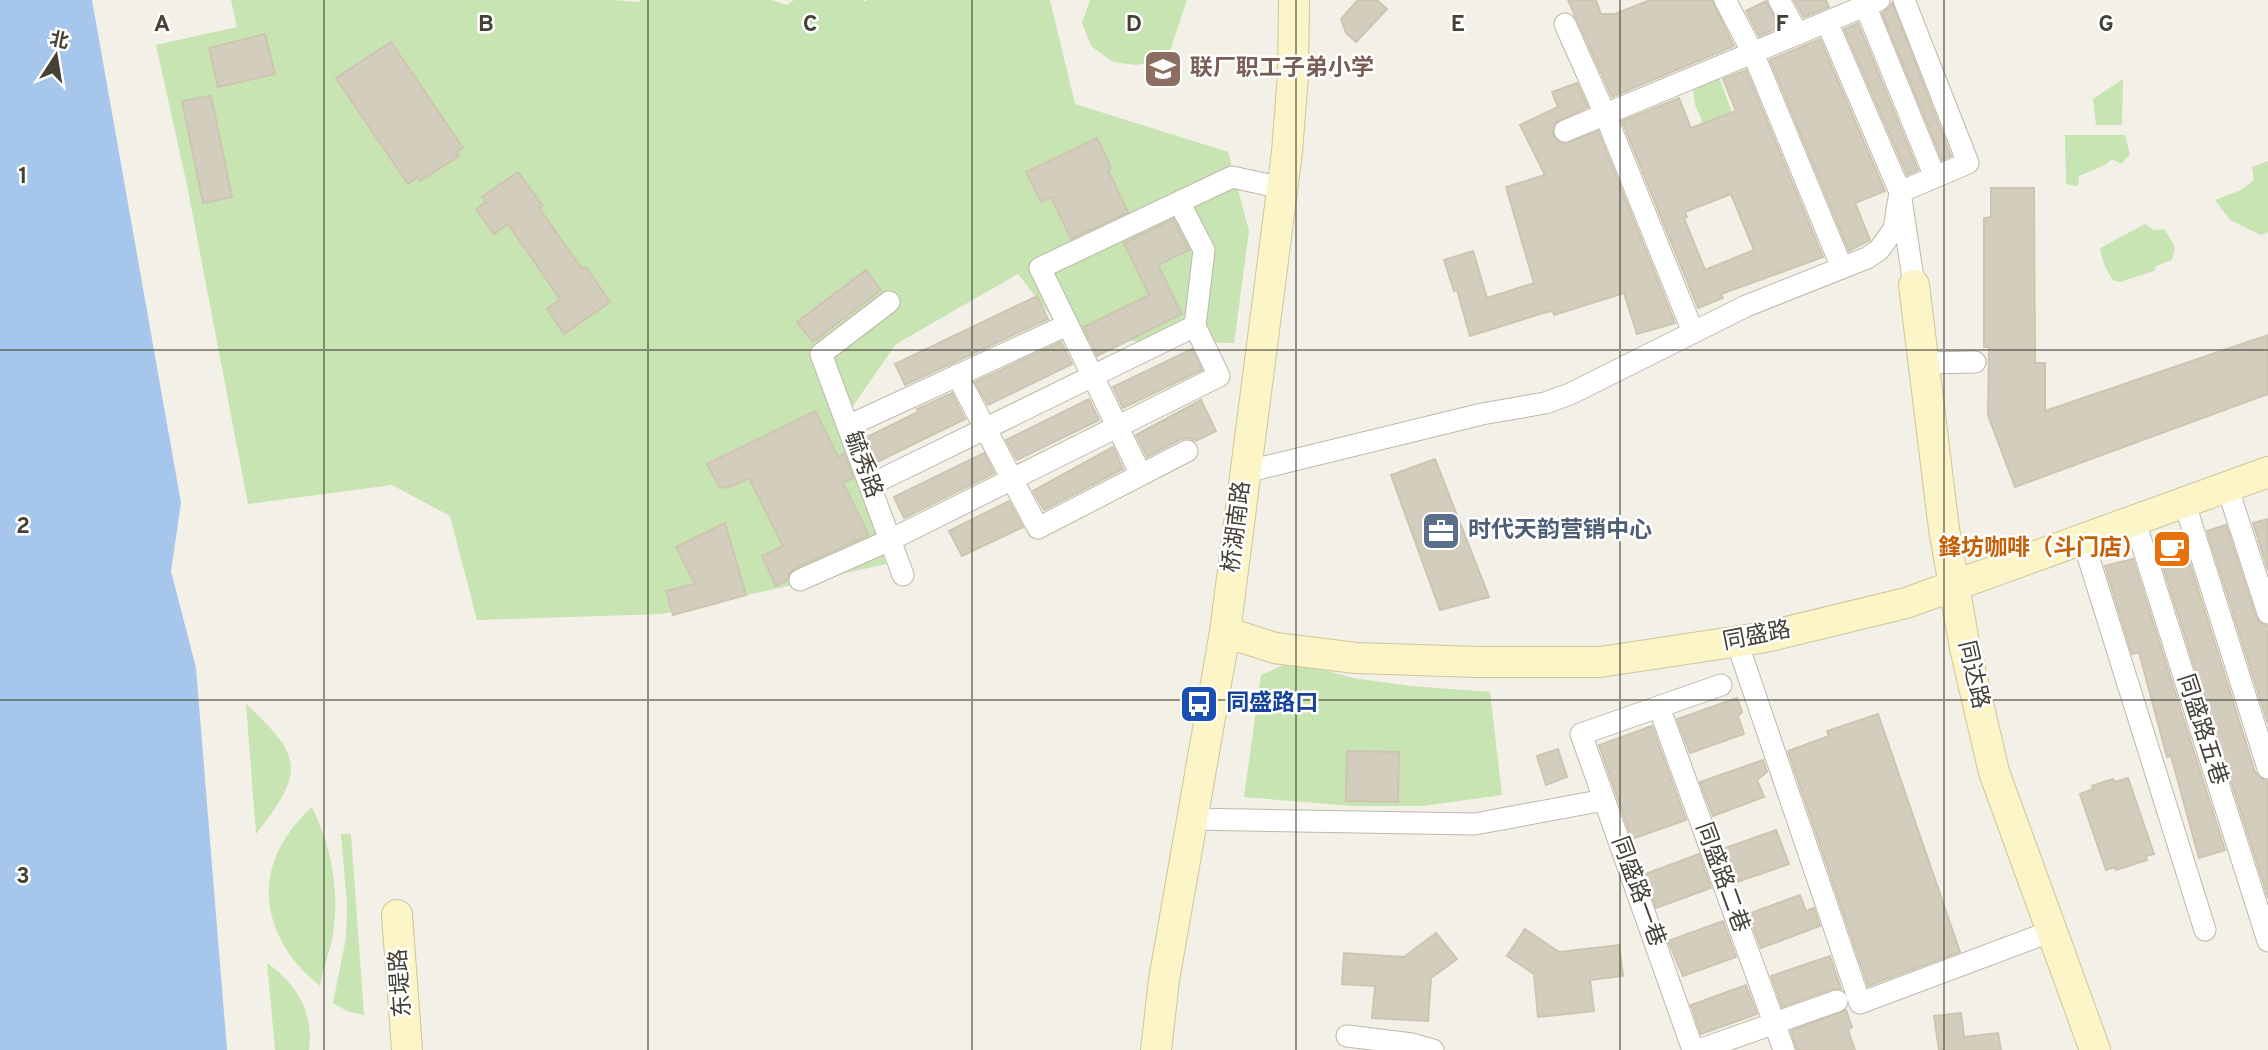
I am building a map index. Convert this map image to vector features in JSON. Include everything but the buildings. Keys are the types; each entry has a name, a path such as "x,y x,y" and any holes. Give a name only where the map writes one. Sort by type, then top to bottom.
{"street":[{"name":"桥湖南路","path":"1156,1050 1164,980 1225,632 1282,188 1293,75 1294,0"},
{"path":"1725,0 1753,52 1842,268"},
{"path":"1780,0 1798,34"},
{"path":"1900,192 1968,163 1904,0"},
{"path":"1565,131 1798,34 1832,13 1869,2 1935,177"},
{"path":"1832,13 1900,192 1914,285"},
{"path":"1565,24 1605,114 1693,332"},
{"path":"1141,475 1040,268 1232,177 1282,188"},
{"path":"1245,472 1482,414 1545,403 1570,394 1746,306 1842,268 1879,250 1894,229 1900,192"},
{"path":"800,579 890,540 1219,376 1195,326 1204,250 1180,202"},
{"name":"同达路","path":"1914,285 1953,585 1994,772 2095,1050"},
{"name":"毓秀路","path":"889,302 821,354 903,575"},
{"path":"848,426 1068,324"},
{"path":"870,485 1195,326"},
{"path":"1924,363 1975,362"},
{"path":"957,375 1038,528 1187,451"},
{"name":"同盛路","path":"1225,632 1275,648 1356,658 1478,662 1600,662 1766,637 1906,603 2082,537 2268,472"},
{"path":"2227,486 2268,613"},
{"path":"2184,501 2268,768"},
{"name":"同盛路五巷","path":"2134,519 2268,941"},
{"path":"2082,537 2205,930"},
{"path":"1740,652 1860,1003 2052,931"},
{"path":"1659,707 1721,685"},
{"name":"同盛路一巷","path":"1659,707 1581,734 1693,1050"},
{"name":"同盛路二巷","path":"1659,707 1784,1050"},
{"path":"1192,819 1475,824 1604,800"},
{"name":"东堤路","path":"397,915 407,1050"},
{"path":"1699,1050 1837,1001"},
{"path":"1347,1036 1412,1044 1433,1050"}],"green space":[{"path":"231,0 772,0 787,5 794,0 1050,0 1075,104 1228,152 1249,231 1234,343 1070,340 1018,274 896,344 841,423 886,564 662,614 477,620 450,516 392,485 248,504 188,190 156,45 237,27"},
{"path":"1090,0 1187,0 1160,81 1146,75 1150,62 1136,65 1113,62 1091,46 1082,23"},
{"path":"1719,77 1732,112 1703,123 1695,105 1693,90 1700,82"},
{"path":"2123,79 2122,125 2096,125 2093,99"},
{"path":"2065,135 2125,135 2130,154 2121,164 2112,159 2105,165 2079,176 2078,186 2066,184"},
{"path":"2268,161 2268,232 2261,235 2230,220 2215,200 2241,190 2254,180 2252,167"},
{"path":"2145,224 2154,230 2164,229 2175,247 2172,260 2156,266 2154,271 2120,282 2113,280 2100,248"},
{"path":"1292,661 1353,678 1490,692 1502,795 1423,806 1352,806 1244,797 1261,675"},
{"path":"246,704 279,738 291,766 283,795 256,834"},
{"path":"312,807 329,853 335,901 333,934 320,986 296,963 282,942 273,922 269,901 274,862 295,824"},
{"path":"341,834 351,834 364,1015 347,1011 333,1003 346,938 347,905"},
{"path":"267,963 287,980 301,1001 309,1024 309,1050 275,1050"}],"water":[{"path":"0,0 92,0 181,503 171,571 196,668 227,1050 0,1050"}],"place":[{"name":"联厂职工子弟小学","path":"1163,69"},
{"name":"时代天韵营销中心","path":"1441,531"},
{"name":"鋒坊咖啡（斗门店）","path":"2172,549"},
{"name":"同盛路口","path":"1199,704"}]}
